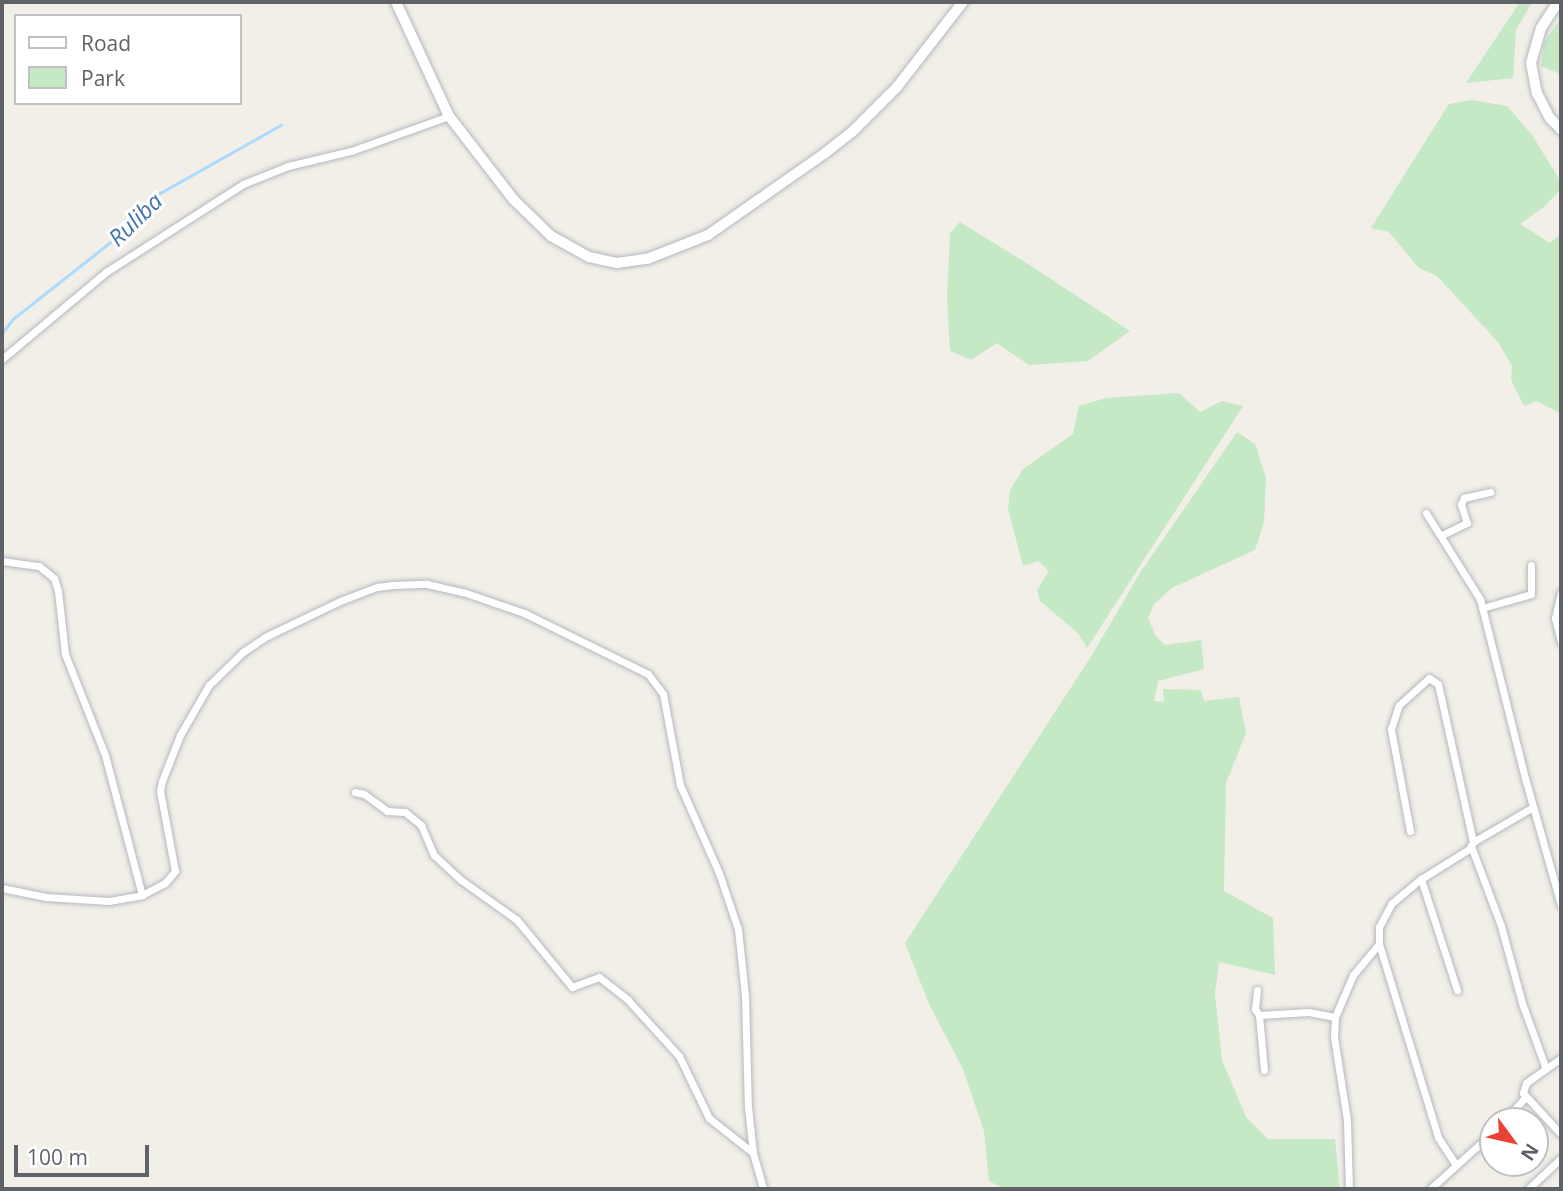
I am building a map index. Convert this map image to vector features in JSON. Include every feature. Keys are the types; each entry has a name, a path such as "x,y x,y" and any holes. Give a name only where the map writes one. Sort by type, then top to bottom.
{"main road":[{"path":"396,2 449,116 514,200 551,236 603,262 647,259 708,235 852,132 897,87 963,2"},
{"path":"1559,2 1541,28 1531,63 1537,93 1550,118 1561,130"}],"street":[{"path":"2,359 106,272 233,190 288,166 351,150 449,116"},
{"path":"1442,535 1467,523 1461,504 1464,498 1490,492"},
{"path":"1426,513 1474,586 1482,608 1561,905"},
{"path":"2,561 39,566 54,578 60,600 65,654 105,755 142,895"},
{"path":"1482,608 1531,594 1531,565"},
{"path":"2,888 46,897 109,901 142,895 165,883 175,871 160,791 170,754 209,685 243,652 265,637 377,587 428,584 484,598 514,609 642,670 657,681 663,694 680,785 719,873 738,929 745,996 748,1107 753,1153 763,1189"},
{"path":"1561,592 1555,618 1561,642"},
{"path":"1410,831 1391,729 1399,705 1429,678 1438,684 1472,844 1501,926 1522,1003 1546,1069"},
{"path":"355,792 364,794 387,811 405,812 421,825 434,855 461,880 517,920 572,987 600,976 628,1000 679,1056 709,1118 753,1153"},
{"path":"1456,1165 1438,1136 1379,944 1379,927 1392,903 1421,880 1472,844 1533,807"},
{"path":"1421,880 1457,990"},
{"path":"1349,1189 1347,1120 1334,1037 1335,1017 1353,975 1379,944"},
{"path":"1256,990 1255,1009 1259,1015 1264,1070"},
{"path":"1259,1015 1309,1012 1335,1017"},
{"path":"1517,1107 1525,1098 1526,1083 1561,1058"},
{"path":"1525,1098 1561,1134"},
{"path":"1430,1189 1479,1144"},
{"path":"1528,1189 1561,1158"}],"green space":[{"path":"1520,2 1532,2 1516,30 1513,78 1466,83"},
{"path":"1561,18 1561,72 1558,73 1541,66 1544,42"},
{"path":"1471,100 1507,106 1532,135 1561,182 1561,189 1544,207 1520,224 1550,243 1561,233 1561,414 1537,401 1524,406 1511,380 1512,366 1498,342 1437,276 1419,268 1389,232 1371,228 1449,104"},
{"path":"960,222 1130,331 1088,361 1029,365 997,343 971,360 950,351 947,297 950,233"},
{"path":"1179,393 1200,412 1222,401 1243,406 1087,648 1078,633 1040,601 1037,590 1049,571 1038,561 1023,566 1008,509 1010,490 1023,469 1073,434 1079,406 1106,398"},
{"path":"1237,432 1255,444 1266,478 1264,522 1255,550 1172,588 1154,604 1148,618 1156,636 1165,645 1201,640 1204,669 1158,681 1154,701 1164,702 1163,689 1201,690 1204,701 1239,697 1246,733 1226,783 1224,891 1273,918 1275,975 1219,962 1215,993 1222,1060 1246,1117 1268,1139 1335,1139 1340,1189 1005,1189 989,1181 984,1131 963,1069 929,1004 905,943 1092,655 1140,573"}],"waterway":[{"name":"Ruliba","path":"2,333 13,319 136,222 153,197 281,125"}]}
